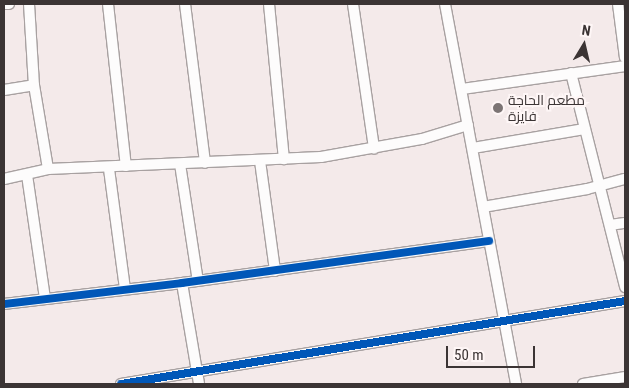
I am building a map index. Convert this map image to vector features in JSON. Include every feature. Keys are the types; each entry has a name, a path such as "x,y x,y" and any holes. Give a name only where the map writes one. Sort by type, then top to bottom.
{"street":[{"path":"4,4 9,4"},
{"path":"29,4 34,85 48,169"},
{"path":"108,4 126,166"},
{"path":"185,4 205,163"},
{"path":"269,4 284,159"},
{"path":"353,4 374,148"},
{"path":"445,4 516,384"},
{"path":"618,4 625,58"},
{"path":"462,89 625,66"},
{"path":"571,73 625,287"},
{"path":"4,90 34,85"},
{"path":"4,179 48,169 109,169 126,166 284,159 374,148 468,125"},
{"path":"473,148 584,129"},
{"path":"260,161 275,271"},
{"path":"180,164 198,281"},
{"path":"109,169 125,289"},
{"path":"27,175 44,298"},
{"path":"483,207 598,186 625,179"},
{"path":"610,225 625,223"},
{"path":"4,304 182,284 488,241"},
{"path":"182,284 199,384"},
{"path":"121,384 504,322 625,300"},
{"path":"583,384 625,377"}],"cycle path":[{"path":"4,304 182,283 489,241"},
{"path":"121,384 625,301"}],"place":[{"name":"مطعم الحاجة فايزة","path":"498,108"}]}
